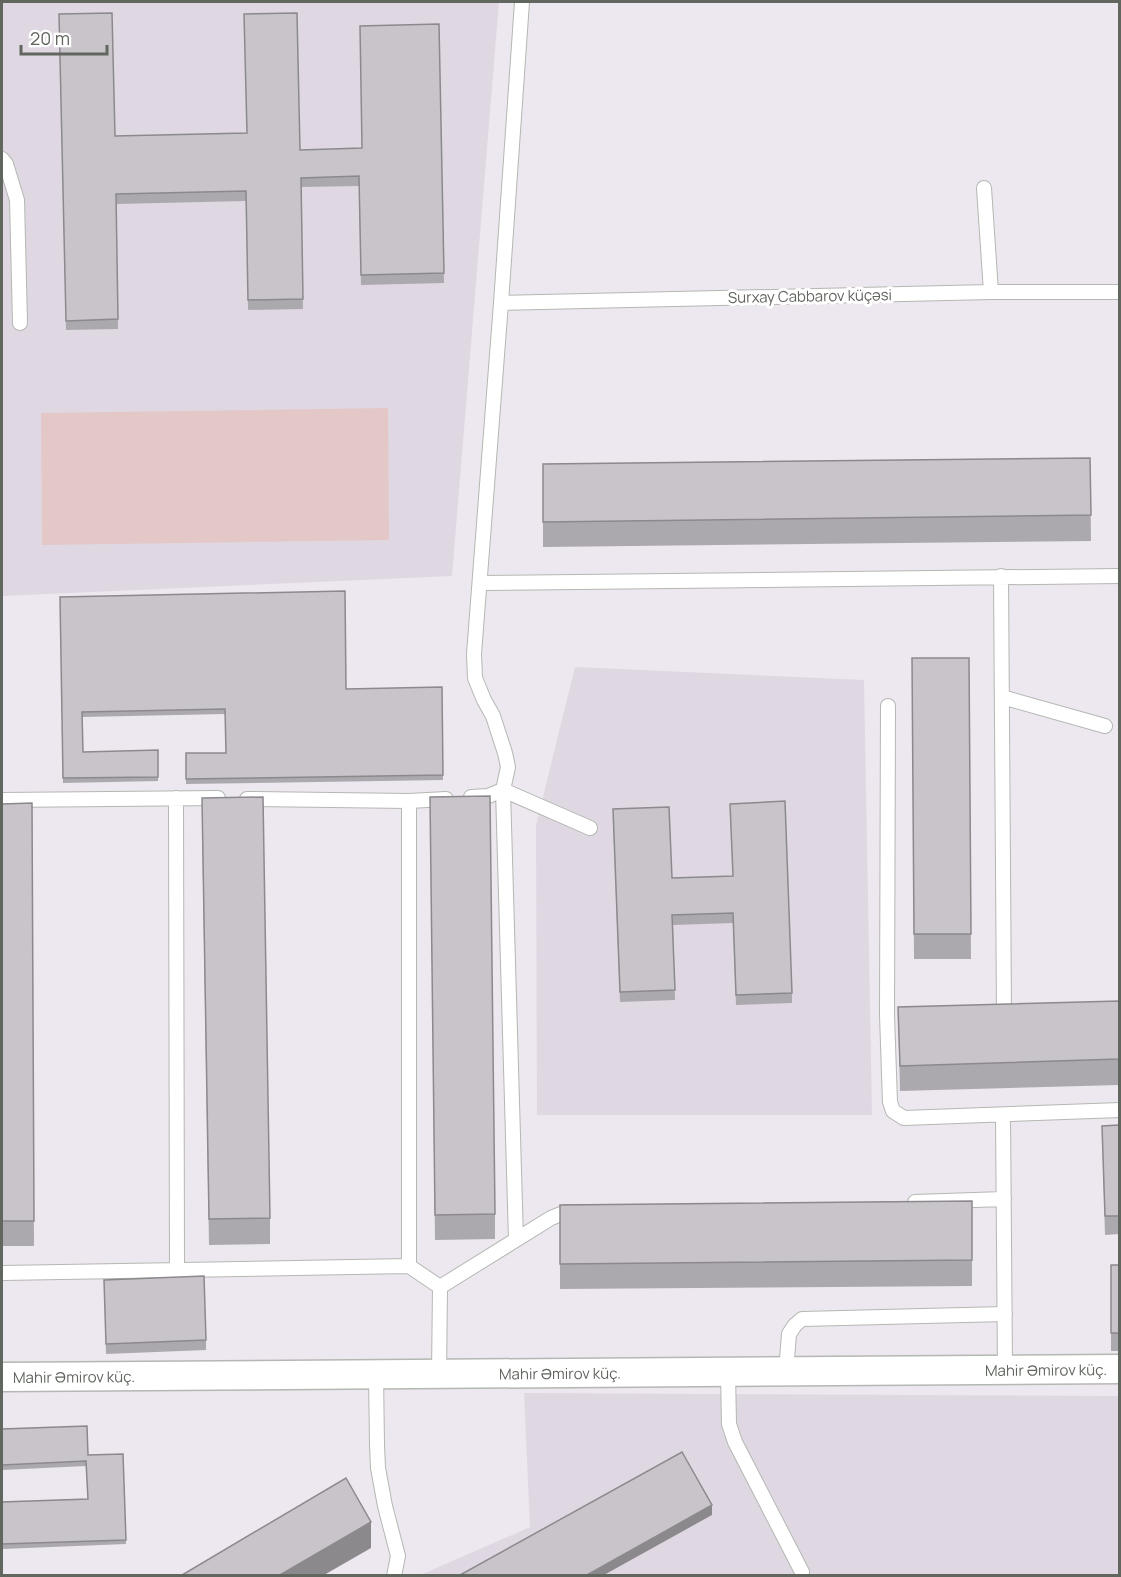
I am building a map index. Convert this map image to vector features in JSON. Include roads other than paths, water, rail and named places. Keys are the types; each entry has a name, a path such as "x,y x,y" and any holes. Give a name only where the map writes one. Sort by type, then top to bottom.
{"street":[{"name":"Mahir Əmirov küç.","path":"2,1377 1119,1370"}],"lane":[{"path":"516,1240 503,790 508,767 506,753 493,716 475,678 474,654 522,2"},
{"path":"2,159 6,164 17,200 20,323"},
{"path":"984,188 991,292"},
{"name":"Surxay Cabbarov küçəsi","path":"501,303 991,292 1119,292"},
{"path":"1001,576 1004,1013"},
{"path":"480,583 1119,576"},
{"path":"1002,698 1105,726"},
{"path":"888,706 892,1015 890,1102 893,1111 904,1118 1119,1110"},
{"path":"2,800 176,798 409,801 488,796 503,790 590,828"},
{"path":"176,798 177,1269"},
{"path":"409,801 409,1266"},
{"path":"1003,1115 1005,1370"},
{"path":"897,1202 1004,1199"},
{"path":"440,1287 551,1218 566,1212 590,1211"},
{"path":"2,1273 409,1266 440,1287"},
{"path":"439,1374 440,1287"},
{"path":"786,1372 789,1334 802,1319 1005,1314"},
{"path":"728,1373 729,1424 735,1442 802,1572"},
{"path":"376,1374 378,1468 398,1556 394,1575"}]}
